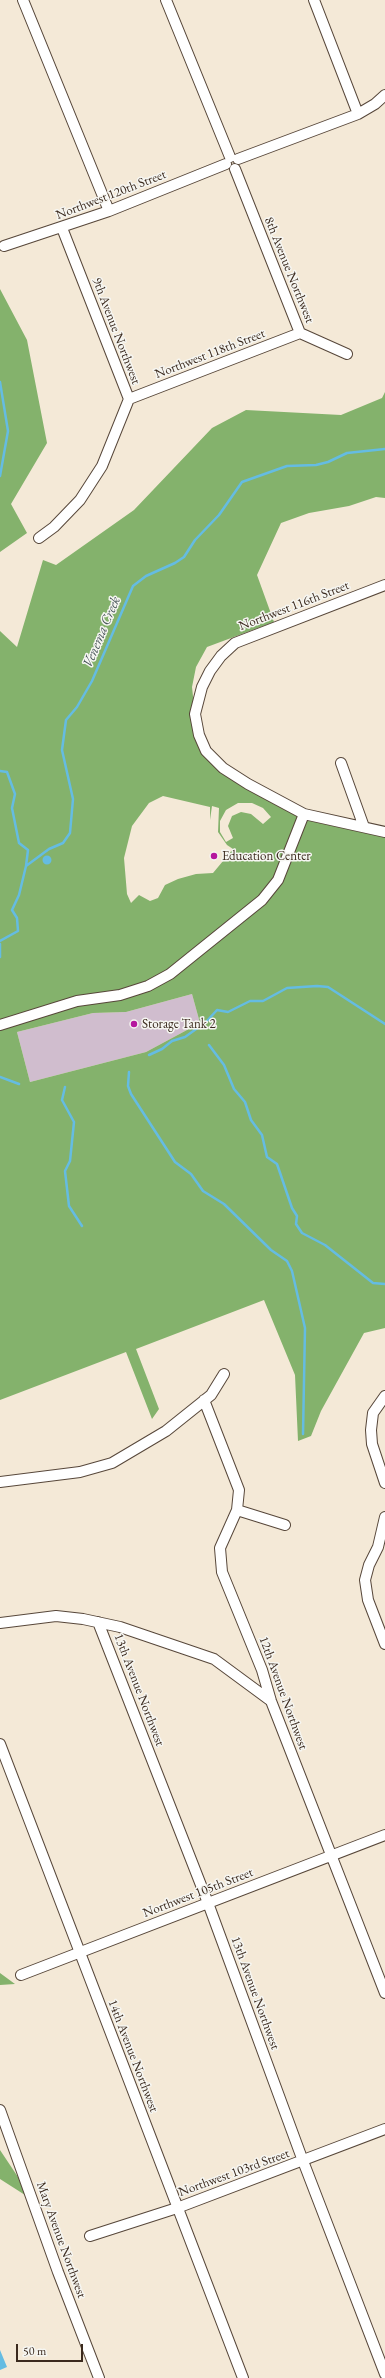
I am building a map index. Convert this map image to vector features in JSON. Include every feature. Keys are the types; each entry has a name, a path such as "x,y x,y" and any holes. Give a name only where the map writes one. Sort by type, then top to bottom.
{"street":[{"path":"23,0 109,211"},
{"name":"8th Avenue Northwest","path":"166,0 300,333 347,354"},
{"path":"314,0 358,114"},
{"name":"Northwest 120th Street","path":"4,246 62,228 109,211 358,114 375,104 385,95"},
{"name":"9th Avenue Northwest","path":"39,538 54,526 80,500 102,466 129,399 62,228"},
{"name":"Northwest 118th Street","path":"129,399 300,333"},
{"name":"Northwest 116th Street","path":"385,585 235,643 215,664 202,687 195,714 199,735 206,751 224,768 248,784 304,814 385,832"},
{"path":"341,763 364,828"},
{"path":"0,1025 77,1001 120,995 148,986 170,974 262,900 278,880 294,836 304,814"},
{"path":"0,1482 80,1472 112,1463 147,1444 204,1400 210,1395 224,1374"},
{"path":"385,1396 373,1413 371,1430 372,1444 385,1483"},
{"name":"12th Avenue Northwest","path":"204,1400 237,1483 239,1497 237,1510 220,1548 220,1564 262,1670 271,1701 385,1993"},
{"path":"237,1510 285,1525"},
{"path":"385,1518 378,1547 369,1565 365,1580 368,1600 385,1644"},
{"path":"0,1623 56,1616 98,1622 185,1648 214,1659 271,1701"},
{"name":"13th Avenue Northwest","path":"98,1622 208,1903 303,2161 385,2374"},
{"name":"14th Avenue Northwest","path":"0,1744 243,2378"},
{"name":"Northwest 105th Street","path":"21,1975 385,1835"},
{"name":"Mary Avenue Northwest","path":"0,2110 58,2272 99,2378"},
{"name":"Northwest 103rd Street","path":"90,2236 177,2208 385,2129"}],"shaded area":[{"path":"192,994 200,1023 146,1052 30,1082 17,1032 93,1013 126,1012"}],"green space":[{"path":"0,289 27,340 47,443 11,504 27,533 0,552"},
{"path":"385,392 385,498 376,497 349,506 309,513 281,523 257,575 274,622 207,647 196,667 192,687 194,706 206,751 281,803 385,832 385,1328 364,1333 321,1411 311,1436 298,1441 295,1375 264,1300 136,1349 159,1409 152,1419 126,1352 0,1400 0,631 17,647 43,560 56,565 134,510 212,428 246,410 341,415 382,398","holes":["163,796 210,807 210,820 212,806 219,808 218,832 227,845 233,849 213,873 196,874 178,879 165,885 158,898 150,901 139,895 131,903 127,894 124,858 132,826 149,803","238,803 252,803 263,808 271,817 263,824 251,814 241,812 232,816 228,826 233,838 226,842 220,832 220,821 226,810","192,994 200,1023 146,1052 30,1082 17,1032 93,1013 126,1012"]},
{"path":"0,1973 15,1984 0,1985"},
{"path":"0,2150 18,2177 25,2195 0,2179"}],"water":[{"path":"47,855 52,860 47,865 42,860"},
{"path":"0,2350 7,2367 0,2370"}],"waterway":[{"path":"0,382 8,431 0,476"},
{"name":"Venema Creek","path":"0,941 18,931 17,918 12,910 19,895 26,866 49,849 63,843 70,833 73,799 62,750 66,720 77,707 92,681 133,586 146,576 175,563 184,557 195,540 219,515 242,482 287,466 316,465 328,462 347,453 385,449"},
{"path":"0,771 7,772 15,794 12,808 19,843 28,850 26,866"},
{"name":"Venema Creek","path":"0,944 0,957"},
{"path":"149,1055 162,1049 172,1041 185,1037 206,1022 217,1010 228,1012 250,1001 263,1001 287,988 317,986 328,987 385,1024"},
{"path":"209,1045 224,1065 234,1089 245,1102 251,1120 262,1135 267,1157 277,1164 292,1208 297,1216 296,1224 302,1233 325,1245 373,1283 385,1284"},
{"path":"129,1072 128,1086 131,1094 175,1162 191,1174 203,1191 224,1204 271,1250 287,1261 292,1271 305,1328 303,1434"},
{"path":"0,1077 19,1084"},
{"path":"65,1087 62,1100 74,1122 70,1161 65,1171 69,1206 82,1226"}],"place":[{"name":"Education Center","path":"214,856"},
{"name":"Storage Tank 2","path":"134,1024"}]}
